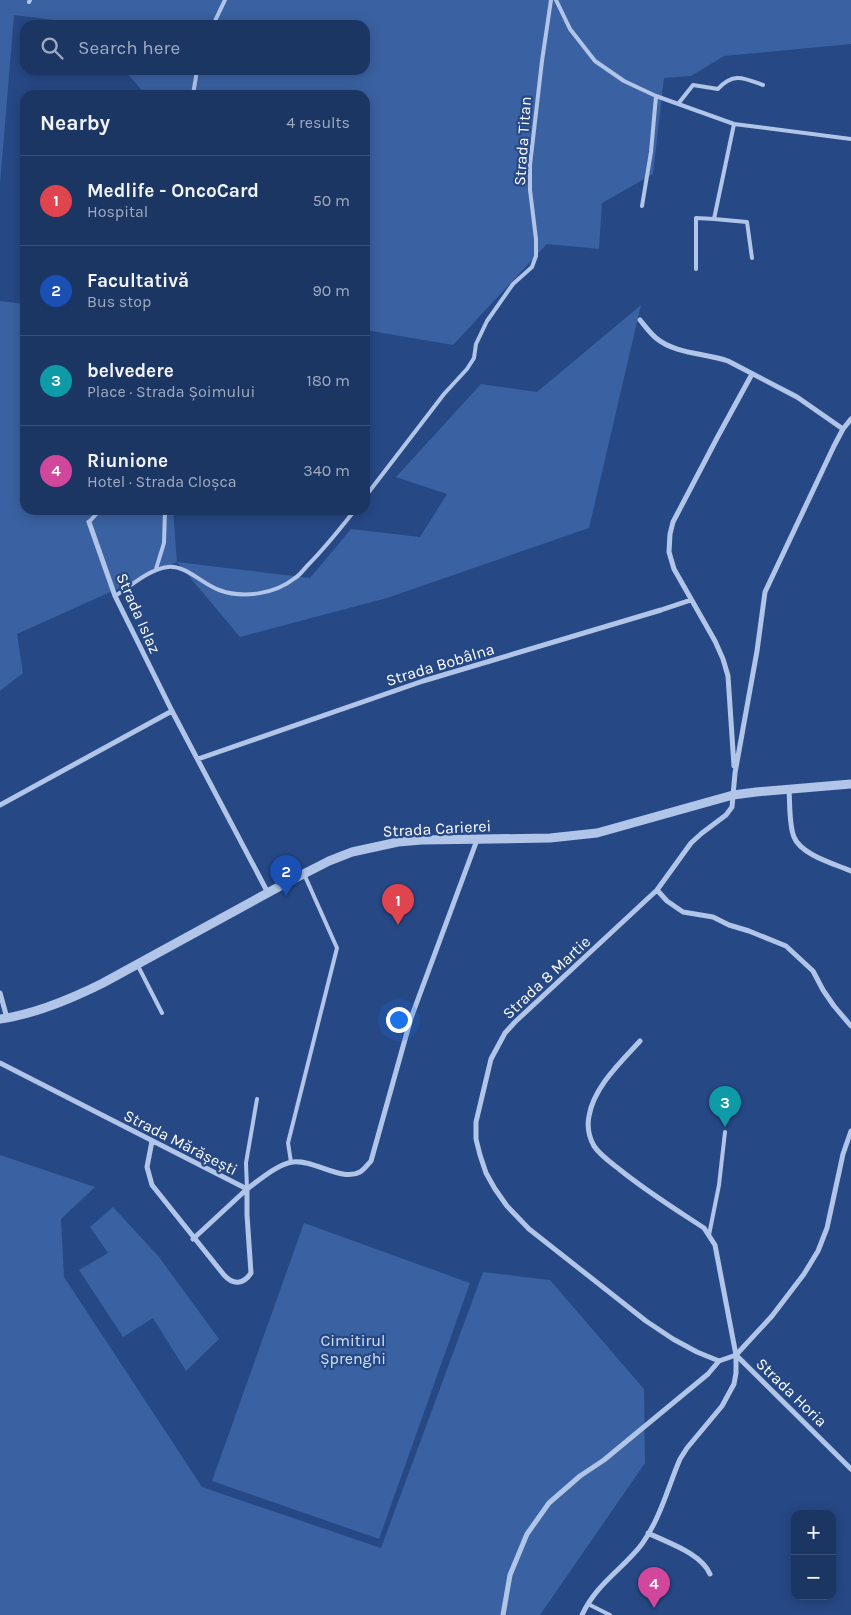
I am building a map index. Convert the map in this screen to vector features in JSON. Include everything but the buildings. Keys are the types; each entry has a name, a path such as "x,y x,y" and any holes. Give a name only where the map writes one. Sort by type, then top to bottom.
{"street":[{"path":"640,320 654,337 663,343 677,349 728,361 797,397 843,429"},
{"path":"735,773 728,676 723,659 715,641 674,569 669,552 673,522 752,374"},
{"path":"733,796 735,773 757,651 765,592 843,429 851,419"},
{"name":"Strada Islaz","path":"89,522 115,596 172,711 268,893"},
{"name":"Strada Bobâlna","path":"198,759 423,681 690,600"},
{"path":"0,805 172,711"},
{"name":"Strada Carierei","path":"4,1019 77,996 304,874 337,858 375,846 422,840 550,838 597,833 733,796 851,784"},
{"path":"789,790 793,830 797,843 810,854 851,871"},
{"name":"Strada 8 Martie","path":"719,1360 673,1340 529,1229 507,1206 486,1174 476,1139 476,1122 491,1059 505,1033 514,1022 657,890 691,843 726,815 732,807 733,796"},
{"path":"291,1162 300,1162 348,1175 360,1172 371,1161 411,1018 477,840"},
{"path":"657,890 667,901 683,912 712,917 786,946 813,971 834,1006 851,1026"},
{"path":"0,993 4,1019"},
{"path":"582,1615 599,1588 631,1556 648,1534 680,1459 722,1406 734,1384 736,1373 736,1355 715,1245 709,1235 704,1228 635,1182 605,1158 594,1146 588,1131 589,1116 595,1098 609,1076 640,1041"},
{"name":"Strada Mărășești","path":"0,1063 247,1189 283,1164 291,1162"},
{"path":"503,1615 510,1575 527,1534 548,1503 580,1476 604,1460 708,1374 719,1360 736,1355 788,1297 818,1251 827,1228 843,1154 851,1130"},
{"path":"152,1141 147,1166 152,1185 193,1239 229,1280 236,1283 242,1282 251,1273 247,1189"},
{"path":"193,1239 247,1189"},
{"name":"Strada Horia","path":"736,1355 851,1469"},
{"path":"648,1534 696,1557 707,1567 710,1574"}],"lane":[{"path":"215,20 225,0"},
{"name":"Strada Titan","path":"370,491 444,394 474,358 476,344 487,321 513,284 532,267 536,256 536,238 530,190 530,165 551,0"},
{"path":"556,0 570,29 595,61 624,81 656,96 734,124 851,139"},
{"path":"194,90 196,75"},
{"path":"678,104 693,85 718,90 725,81 742,77 763,85"},
{"path":"642,206 651,152 656,96"},
{"path":"714,219 734,124"},
{"path":"696,269 696,218 747,222 752,258"},
{"path":"89,522 95,515"},
{"path":"156,569 164,543 165,515"},
{"path":"115,596 156,569 170,567 185,570 219,590 238,594 275,589 295,578 330,543 351,515"},
{"path":"291,1162 288,1143 337,948 304,874"},
{"path":"137,964 162,1012"},
{"path":"247,1189 246,1163 257,1099"},
{"path":"709,1235 719,1186 724,1132"},
{"path":"588,1604 610,1615"}],"green space":[{"path":"0,0 851,0 851,44 724,56 691,76 664,78 653,174 602,203 599,249 547,244 453,345 370,331 370,90 142,90 128,75 370,75 370,20 54,20 14,15 0,184"},
{"path":"0,301 20,303 20,515 173,515 177,562 17,634 23,673 0,691"},
{"path":"641,305 589,528 387,598 240,637 177,562 310,578 351,529 420,537 447,494 396,477 481,384 537,392"},
{"path":"0,1155 95,1187 61,1219 64,1277 202,1487 381,1548 483,1272 550,1280 644,1389 645,1463 540,1615 0,1615"},
{"path":"113,1207 159,1257 219,1339 186,1371 153,1318 123,1337 79,1270 108,1253 90,1227"},
{"name":"Cimitirul Șprenghi","path":"304,1223 470,1283 379,1539 212,1481"}],"place":[{"name":"Facultativă","path":"286,896"},
{"name":"Medlife - OncoCard","path":"398,925"},
{"name":"belvedere","path":"725,1127"},
{"name":"Riunione","path":"654,1608"}]}
